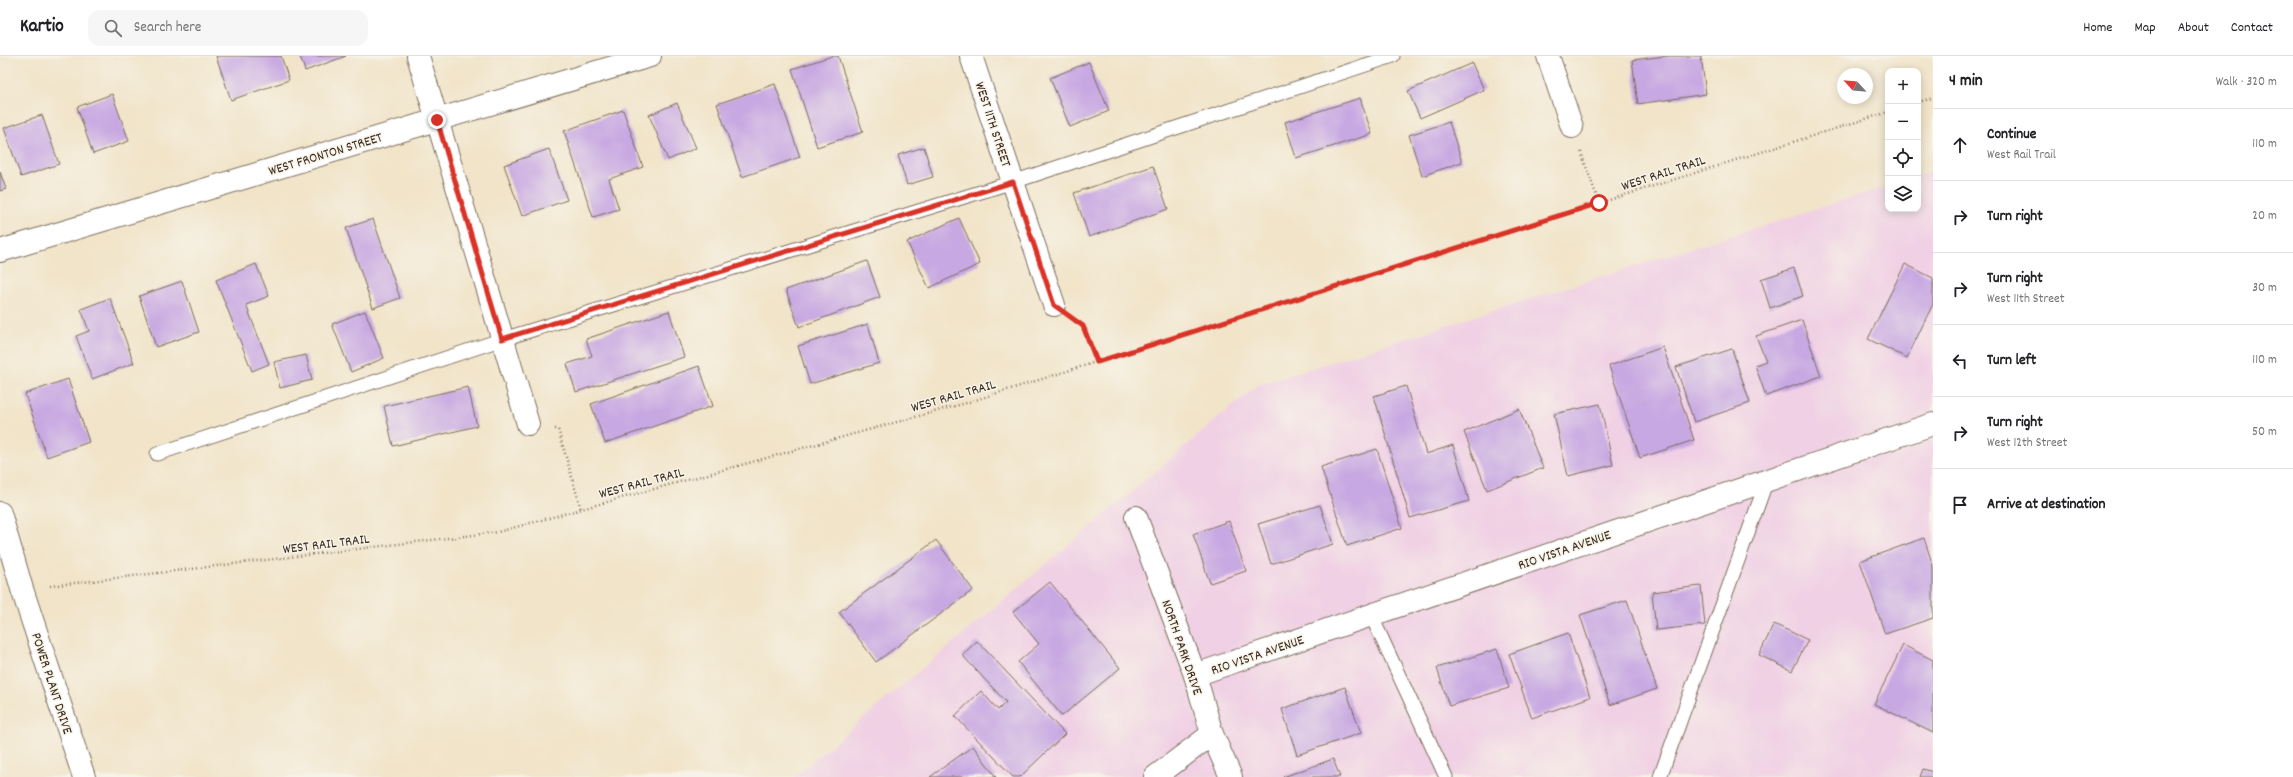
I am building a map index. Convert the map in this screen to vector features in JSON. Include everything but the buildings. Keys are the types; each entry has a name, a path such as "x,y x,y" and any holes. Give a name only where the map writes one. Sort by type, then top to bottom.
{"street":[{"path":"418,56 528,424"},
{"name":"WEST FRONTON STREET","path":"0,251 650,56"},
{"name":"WEST 11TH STREET","path":"971,56 1054,305"},
{"path":"1548,56 1572,127"},
{"name":"RIO VISTA AVENUE","path":"1195,675 1933,424"},
{"name":"POWER PLANT DRIVE","path":"0,512 22,589 84,777"},
{"name":"NORTH PARK DRIVE","path":"1136,516 1195,675 1212,734 1231,777"},
{"path":"1155,777 1212,734"}],"lane":[{"path":"157,454 502,339 1013,182 1393,56"},
{"path":"1660,777 1767,480"},
{"path":"1371,615 1446,777"}],"path":[{"path":"1921,101 1933,98"},
{"name":"WEST RAIL TRAIL","path":"22,589 498,532 966,403 1885,113"},
{"path":"1572,127 1599,203"},
{"path":"1054,305 1083,326 1097,362"},
{"path":"528,424 558,429 581,509"}],"shaded area":[{"path":"1933,172 1933,777 794,777 1258,385 1885,187 1885,212 1921,212 1921,175"}],"route":[{"path":"437,120 502,339 1013,182 1054,305 1083,326 1097,362 1599,203"}]}
